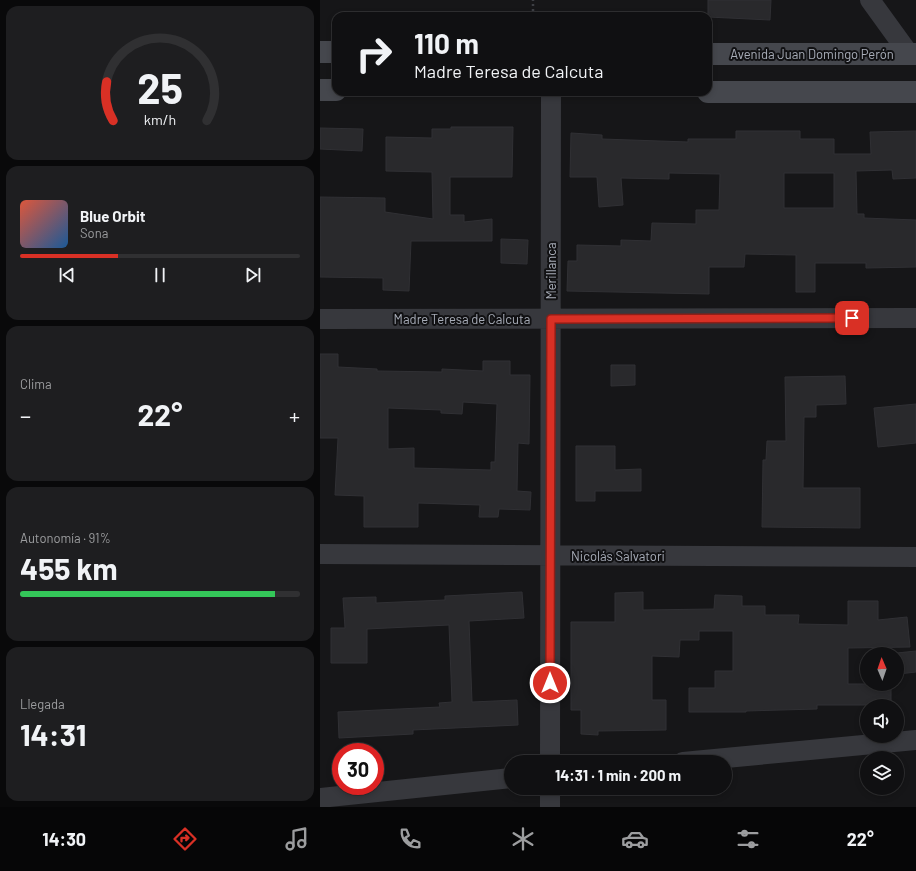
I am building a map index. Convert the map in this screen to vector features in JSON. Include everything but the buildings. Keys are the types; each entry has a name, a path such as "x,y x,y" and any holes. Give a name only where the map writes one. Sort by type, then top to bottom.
{"street":[{"path":"870,0 912,54"},
{"path":"320,52 332,52"},
{"name":"Avenida Juan Domingo Perón","path":"712,54 912,54"},
{"path":"320,90 332,90"},
{"path":"712,92 916,92"},
{"name":"Merillanca","path":"550,755 551,96"},
{"name":"Madre Teresa de Calcuta","path":"320,319 916,318"},
{"name":"Nicolás Salvatori","path":"320,554 916,557"},
{"path":"732,757 916,740"},
{"path":"320,798 504,779"},
{"path":"550,795 550,807"}],"path":[{"path":"533,0 533,12"}],"route":[{"path":"550,683 551,319 852,318"}]}
